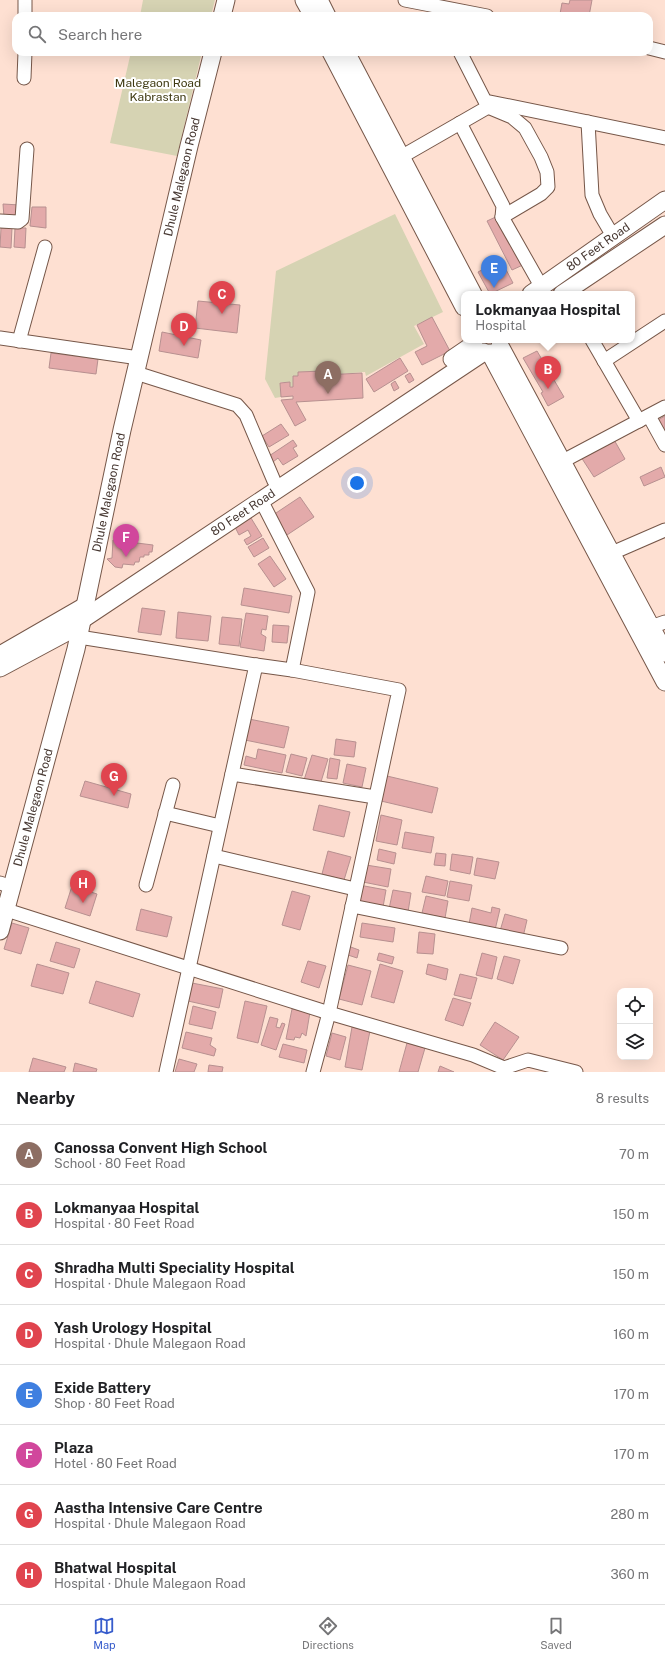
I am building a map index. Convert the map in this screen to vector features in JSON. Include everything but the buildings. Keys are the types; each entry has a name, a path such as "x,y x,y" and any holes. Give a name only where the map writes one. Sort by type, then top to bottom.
{"main road":[{"path":"213,12 216,0"},
{"path":"223,12 226,0"},
{"path":"304,0 311,12"},
{"path":"319,0 325,12"},
{"path":"134,362 202,56"},
{"name":"Dhule Malegaon Road","path":"0,931 2,896 81,613 134,362 212,56"},
{"path":"333,56 471,291"},
{"path":"348,56 395,161 461,301"},
{"name":"80 Feet Road","path":"536,290 665,200"},
{"name":"80 Feet Road","path":"567,291 665,225"},
{"path":"487,346 563,461 665,653"},
{"path":"487,346 652,627 665,682"},
{"name":"80 Feet Road","path":"81,613 274,481 487,346"},
{"name":"80 Feet Road","path":"0,655 81,613 261,500 487,346"},
{"path":"0,668 74,634"},
{"path":"2,896 74,634"}],"street":[{"path":"25,12 26,0"},
{"path":"405,0 440,11"},
{"path":"653,49 665,52"},
{"path":"24,78 25,56"},
{"path":"462,56 487,104 512,117 525,128 542,157 547,172 548,187 542,194 502,218"},
{"path":"395,161 460,123 487,104 588,122 665,138"},
{"path":"588,122 592,195 600,214 613,236"},
{"path":"460,123 503,206 502,218 536,290"},
{"path":"0,221 18,222 21,220 26,149"},
{"path":"19,341 46,247"},
{"path":"635,340 665,321"},
{"path":"0,338 134,362 237,405 246,415 274,481"},
{"path":"594,343 644,418 665,445"},
{"path":"604,360 631,343"},
{"path":"563,461 665,407"},
{"path":"261,500 308,592 292,670"},
{"path":"612,553 665,530"},
{"path":"74,634 292,670 399,690 329,1013 313,1072"},
{"path":"166,1072 256,665"},
{"path":"232,774 375,797"},
{"path":"146,885 173,784"},
{"path":"166,813 220,826"},
{"path":"214,856 355,889"},
{"path":"2,896 189,969 329,1013 473,1055 503,1070 528,1060 572,1072"},
{"path":"352,906 561,948"}],"green space":[{"path":"143,0 215,0 212,12 141,12"},
{"name":"Malegaon Road Kabrastan","path":"130,56 201,56 177,156 110,143"},
{"path":"395,214 443,312 414,326 424,344 366,376 365,372 326,375 323,371 298,372 298,376 293,376 293,387 290,386 290,382 280,382 281,397 275,398 265,379 276,271"}],"place":[{"name":"Exide Battery","path":"494,288"},
{"name":"Shradha Multi Speciality Hospital","path":"222,314"},
{"name":"Yash Urology Hospital","path":"184,346"},
{"name":"Lokmanyaa Hospital","path":"548,389"},
{"name":"Canossa Convent High School","path":"328,394"},
{"name":"Plaza","path":"126,557"},
{"name":"Aastha Intensive Care Centre","path":"114,796"},
{"name":"Bhatwal Hospital","path":"83,903"}]}
